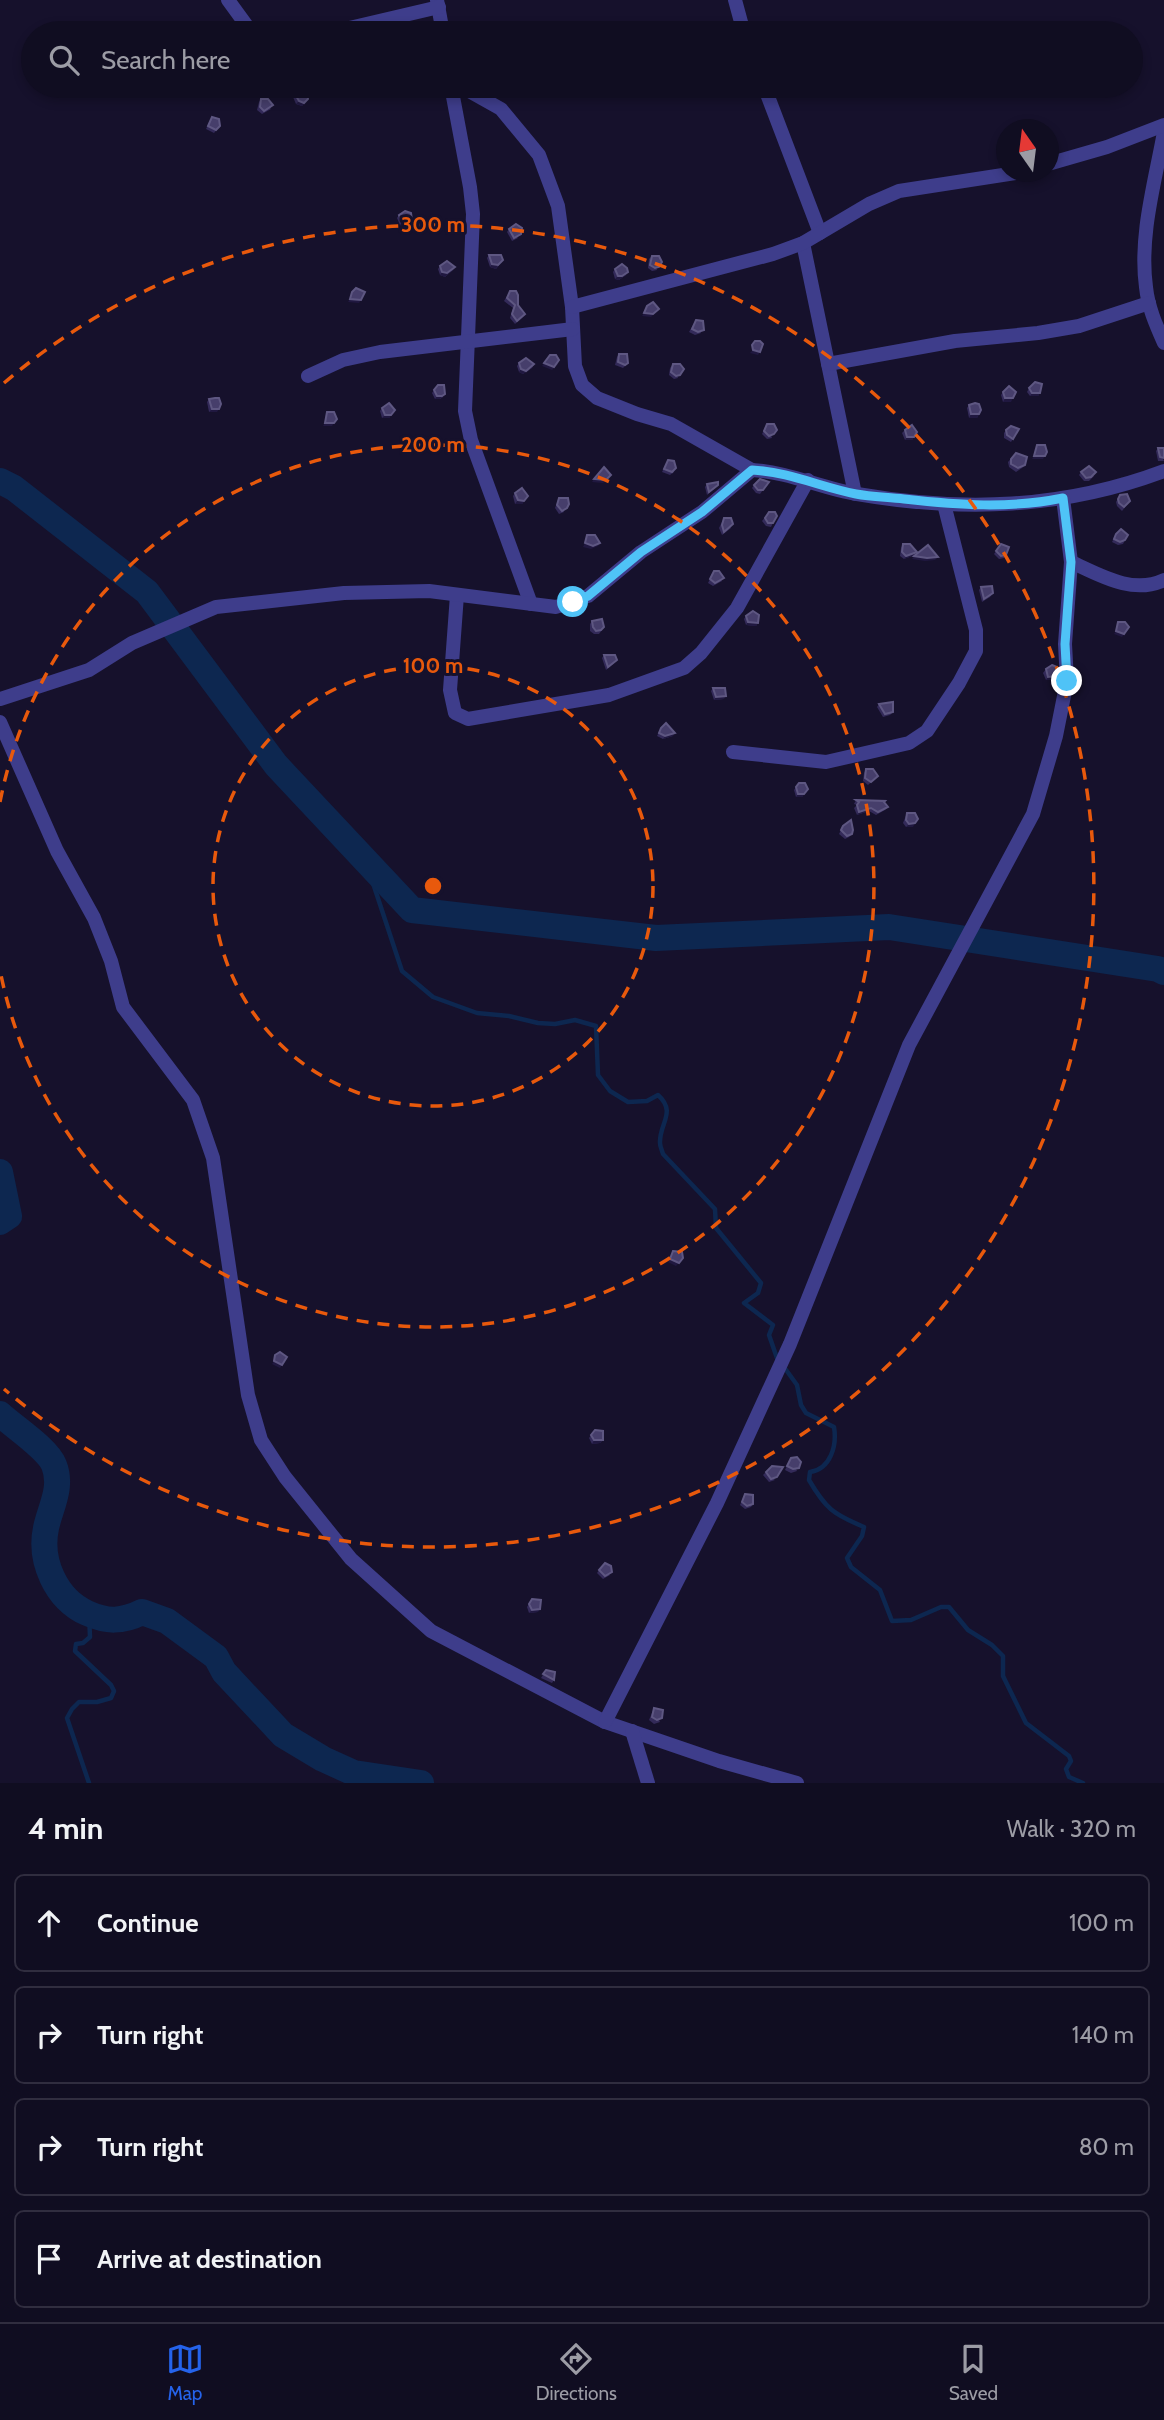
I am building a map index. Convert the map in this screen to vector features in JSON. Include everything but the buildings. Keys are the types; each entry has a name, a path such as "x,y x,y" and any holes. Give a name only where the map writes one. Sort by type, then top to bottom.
{"street":[{"path":"228,0 243,21"},
{"path":"735,0 741,21"},
{"path":"374,21 438,4"},
{"path":"453,98 473,214 465,411 471,440 531,604"},
{"path":"480,98 501,110 538,155 558,206 572,307 575,366 582,385 597,398 670,424 752,470 770,471 855,494 969,506 1044,502 1134,482 1164,471"},
{"path":"769,98 820,233"},
{"path":"1059,161 1107,147 1164,125"},
{"path":"1164,132 1145,250 1145,286 1164,343"},
{"path":"572,307 773,254 803,243 869,204 898,191 996,176"},
{"path":"803,243 855,494"},
{"path":"828,364 955,341 1079,327 1155,311"},
{"path":"308,376 343,360 380,352 467,344 573,329"},
{"path":"0,699 89,670 132,643 216,607 344,593 429,591 556,607 588,596 641,552 702,512 752,470"},
{"path":"457,595 450,690 455,713 468,719 622,691 684,668 701,653 737,608 808,480"},
{"path":"605,1722 718,1503 790,1344 909,1045 1033,814 1056,736 1067,681 1065,644 1071,562 1063,498"},
{"path":"733,752 826,762 909,743 928,731 959,683 975,651 976,630 944,504"},
{"path":"1071,562 1118,582 1137,586 1154,585 1164,580"},
{"path":"0,722 57,851 94,918 111,961 123,1007 193,1100 198,1112 213,1158 248,1395 261,1440 285,1478 351,1559 432,1631 605,1722 719,1761 797,1783"},
{"path":"632,1731 648,1783"}],"waterway":[{"path":"0,481 14,488 147,592 276,765 412,910 656,938 889,927 1164,972"},
{"path":"366,862 402,971 433,997 477,1013 509,1016 538,1023 555,1024 575,1020 596,1026 598,1075 610,1091 628,1102 647,1101 658,1095 664,1101 667,1113 660,1136 663,1154 715,1209 716,1228 761,1283 758,1293 744,1303 773,1325 769,1335 778,1361"},
{"path":"0,1172 9,1216 0,1222"},
{"path":"784,1367 797,1385 801,1405 806,1413 834,1427 831,1455 823,1466 810,1472 809,1480 831,1510 864,1527 862,1536 847,1558 851,1567 880,1590 892,1621 911,1620 941,1607 949,1607 968,1630 992,1645 1003,1656 1003,1676 1026,1723 1069,1756 1071,1761 1066,1769 1069,1777 1083,1783"},
{"path":"0,1414 38,1445 54,1465 57,1482 46,1528 45,1553 52,1578 76,1607 101,1618 128,1618 142,1612 167,1621 216,1657 224,1672 283,1735 323,1759 354,1773 421,1783"},
{"path":"89,1614 90,1637 83,1643 76,1644 75,1651 114,1691 111,1698 97,1702 79,1702 67,1718 89,1783"}],"route":[{"path":"573,602 588,596 641,552 702,512 752,470 793,476 855,494 969,506 1044,502 1063,498 1071,562 1065,644 1067,681"}]}
